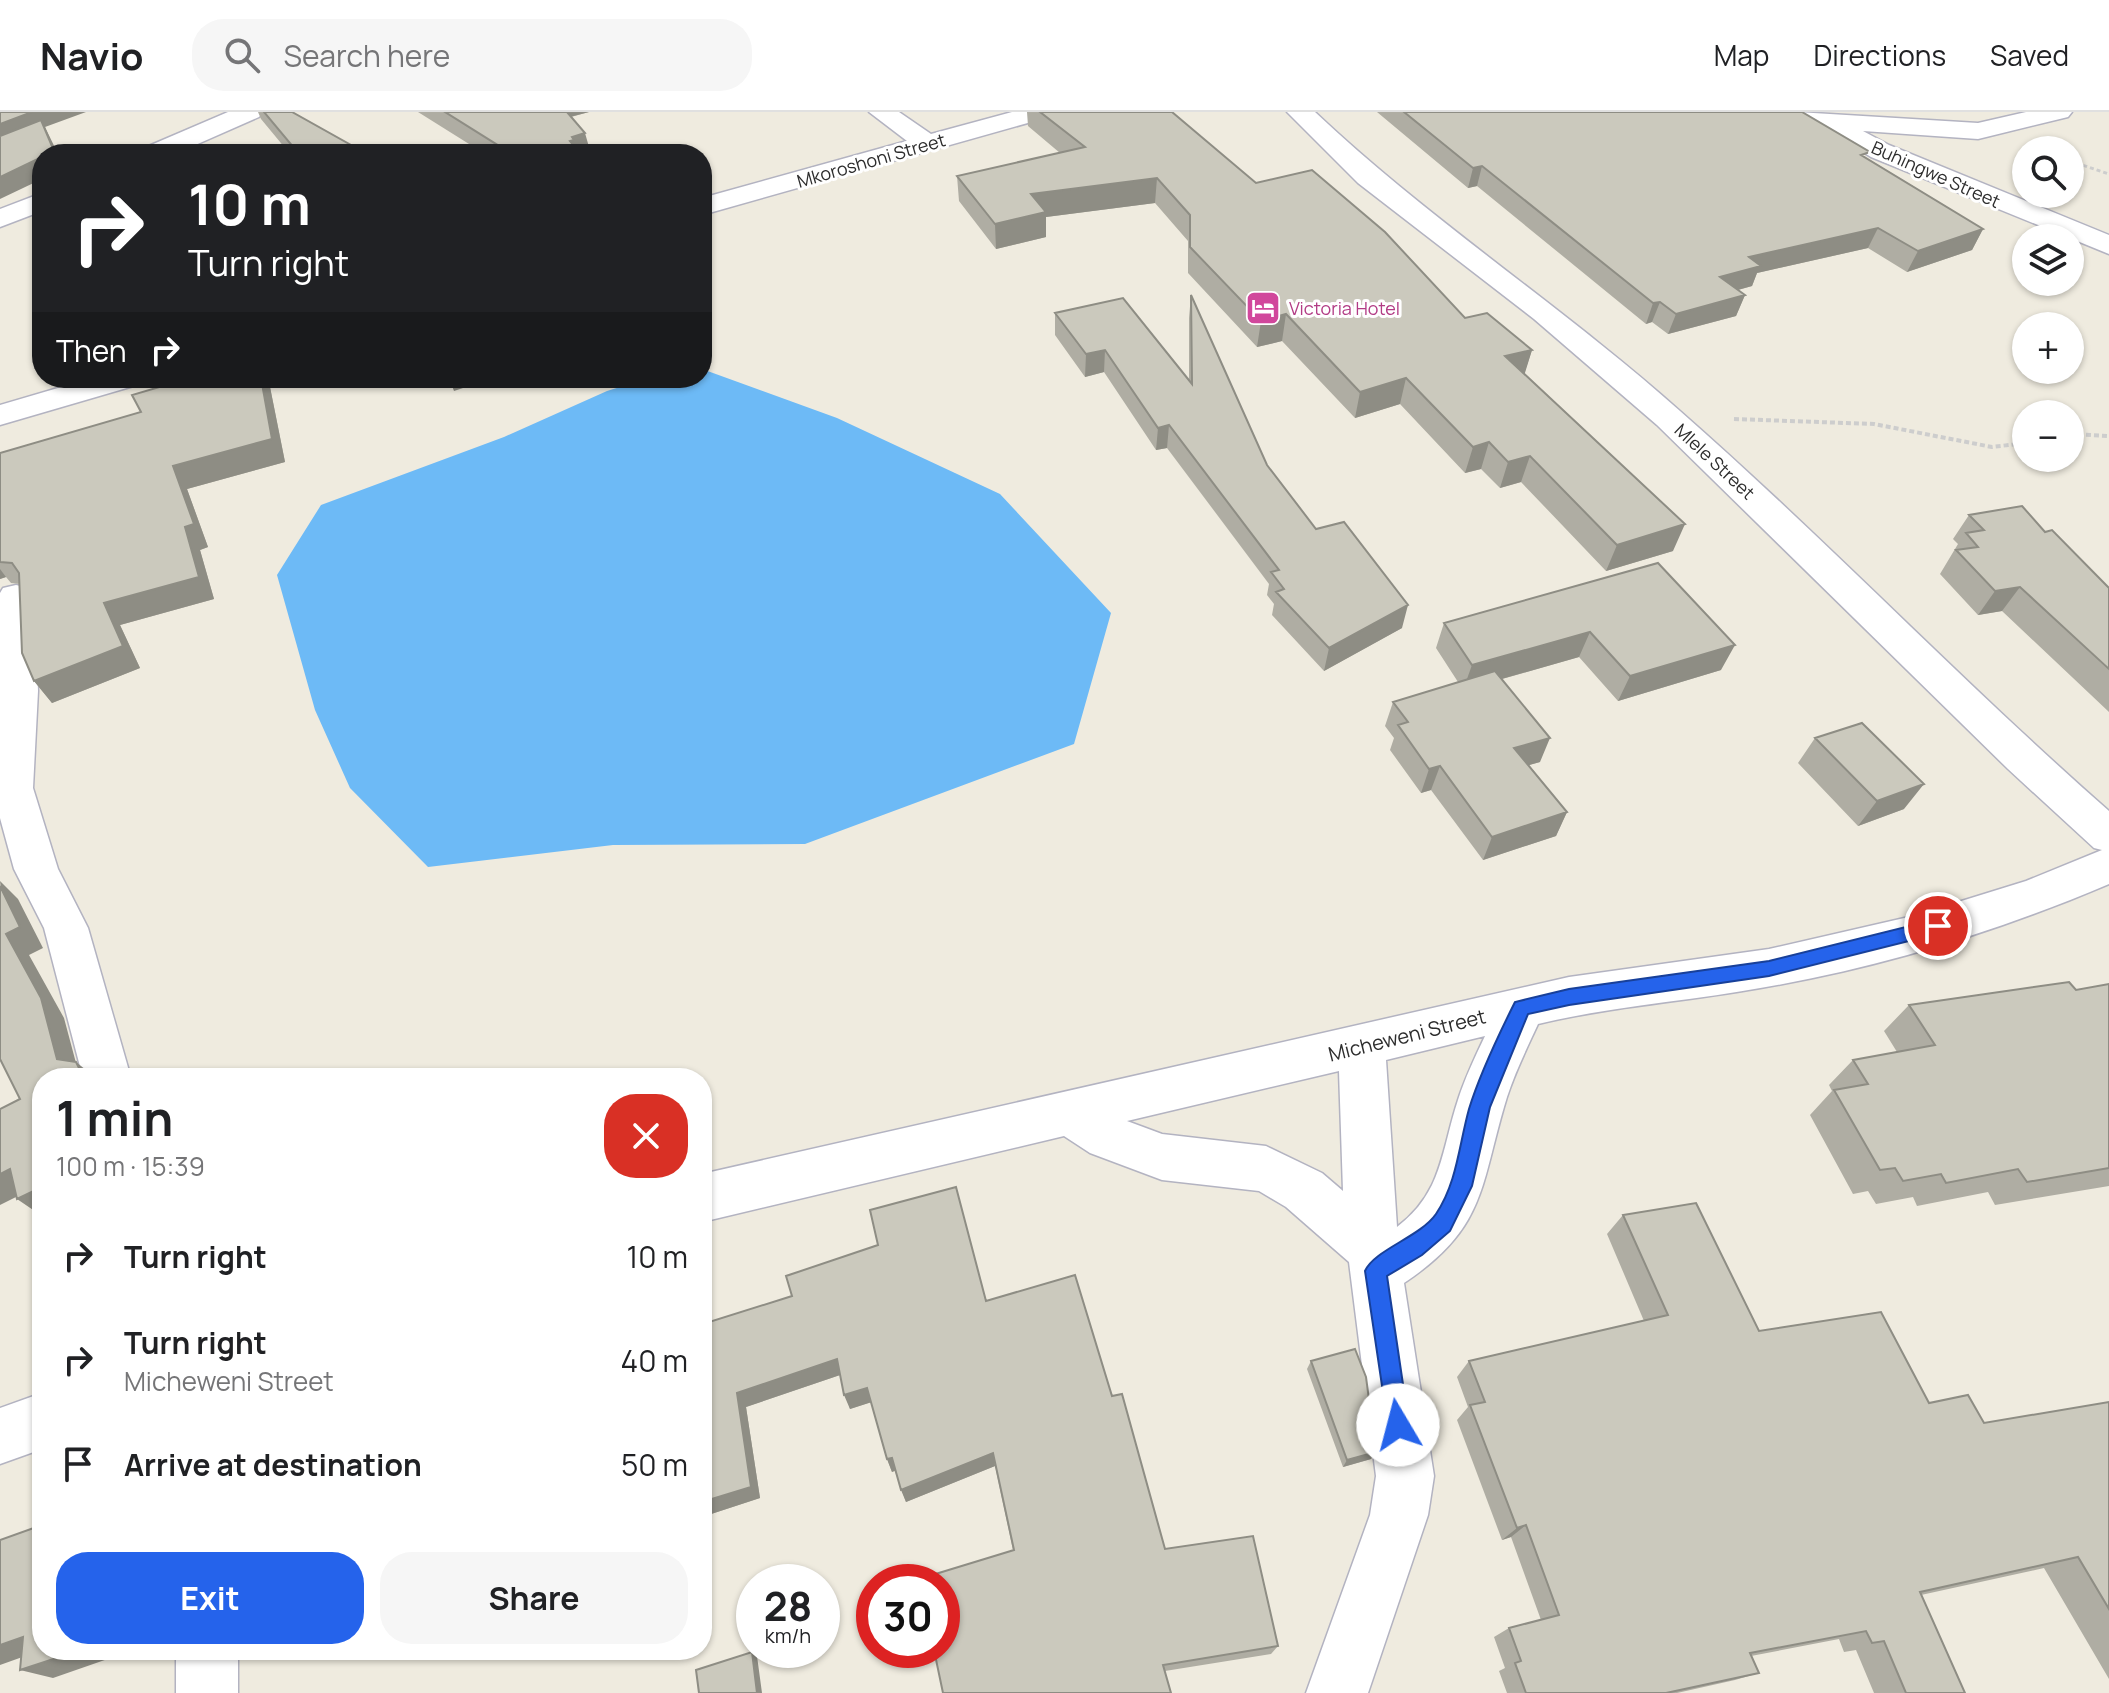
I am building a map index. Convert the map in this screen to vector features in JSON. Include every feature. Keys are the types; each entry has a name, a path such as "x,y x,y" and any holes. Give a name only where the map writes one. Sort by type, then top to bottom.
{"street":[{"path":"176,144 250,112"},
{"path":"882,112 925,142"},
{"name":"Mkoroshoni Street","path":"712,204 1040,112"},
{"name":"Mlele Street","path":"1300,112 1368,177 1545,313 1669,418 2022,758 2109,836"},
{"path":"1817,116 1978,131 2059,112"},
{"name":"Buhingwe Street","path":"1817,116 1880,151 2109,245"},
{"path":"0,219 32,205"},
{"path":"0,380 15,409 90,388"},
{"path":"16,597 8,750 12,788 36,869 66,928 104,1068"},
{"name":"Micheweni Street","path":"712,1196 1569,997 1769,968 1913,934 2038,895 2109,865"},
{"path":"1375,1260 1414,1248 1442,1223 1462,1186 1480,1107 1522,1008"},
{"path":"1337,1693 1399,1515 1405,1476 1375,1260 1364,1134 1362,1047"},
{"path":"1068,1112 1108,1137 1162,1157 1266,1169 1304,1190 1375,1260"},
{"path":"0,1436 32,1425"},
{"path":"207,1660 207,1693"}],"path":[{"path":"2084,166 2109,174"},
{"path":"1669,418 1856,423 1894,427 1986,449 2012,445"},
{"path":"2084,435 2109,436"}],"water":[{"path":"712,373 837,418 1000,494 1111,613 1074,744 805,844 613,845 428,867 350,788 315,710 277,575 321,505 504,437 617,388 712,388"}],"building":[{"path":"0,112 32,112 0,124"},
{"path":"264,112 292,112 349,144 291,144"},
{"path":"445,112 567,112 585,133 572,137 573,144 496,144"},
{"path":"1040,112 1172,112 1256,183 1312,170 1385,232 1465,318 1487,313 1532,350 1505,356 1685,524 1617,545 1530,456 1508,462 1489,442 1473,447 1406,378 1360,392 1286,314 1261,321 1190,247 1190,215 1157,178 1031,194 1046,212 995,224 957,176 1085,147"},
{"path":"1404,112 1802,112 1870,152 1861,155 1983,229 1918,251 1878,228 1749,257 1761,266 1720,277 1745,295 1676,314 1660,302 1653,303 1482,166 1473,168"},
{"path":"41,120 51,144 32,144 32,162 0,177 0,136"},
{"path":"1191,295 1267,465 1316,529 1344,522 1408,605 1329,648 1276,592 1284,589 1271,572 1279,570 1169,425 1158,428 1105,350 1086,354 1055,313 1123,298 1192,384"},
{"path":"156,388 263,388 272,439 173,466 194,524 185,527 199,577 104,603 123,646 34,681 22,653 19,573 12,563 0,562 0,453 141,412 132,395"},
{"path":"2022,506 2045,532 2052,530 2109,588 2109,669 2020,587 1995,591 1956,550 1978,547 1966,533 1984,530 1969,515"},
{"path":"1658,563 1735,645 1630,676 1590,632 1472,665 1444,623"},
{"path":"1495,671 1550,738 1514,748 1567,812 1492,837 1440,766 1429,769 1398,725 1408,722 1393,702"},
{"path":"1862,723 1924,784 1877,801 1815,738"},
{"path":"0,886 20,927 6,934 41,998 57,1059 76,1062 79,1068 32,1068 32,1192 17,1199 10,1169 0,1174 0,1109 20,1099 0,1059"},
{"path":"2069,982 2076,990 2109,984 2109,1168 2027,1182 2018,1169 1946,1183 1941,1174 1903,1181 1895,1168 1880,1170 1834,1090 1868,1084 1853,1060 1935,1045 1909,1005"},
{"path":"956,1187 986,1301 1075,1275 1112,1396 1122,1394 1165,1549 1253,1536 1278,1646 1163,1665 1171,1693 943,1693 938,1668 960,1668 960,1566 1014,1550 993,1453 901,1490 892,1458 887,1459 867,1388 844,1395 837,1359 737,1393 751,1487 712,1499 712,1321 792,1296 786,1276 878,1245 870,1210"},
{"path":"1696,1203 1759,1331 1881,1312 1929,1403 1968,1395 1984,1423 2109,1402 2109,1609 2078,1557 1920,1592 1965,1693 1906,1693 1884,1641 1872,1643 1866,1631 1750,1653 1759,1673 1666,1693 1526,1693 1515,1663 1521,1661 1509,1628 1559,1615 1526,1525 1517,1528 1470,1405 1485,1402 1469,1361 1668,1315 1623,1215"},
{"path":"1355,1349 1366,1377 1376,1452 1347,1460 1311,1361"},
{"path":"32,1529 32,1660 50,1660 20,1670 23,1637 0,1645 0,1540"},
{"path":"736,1657 736,1668 754,1668 757,1693 699,1693 696,1670"}],"place":[{"name":"Victoria Hotel","path":"1263,308"}],"route":[{"path":"1398,1425 1376,1271 1414,1248 1442,1223 1462,1186 1480,1107 1522,1008 1569,997 1769,968 1938,926"}]}
